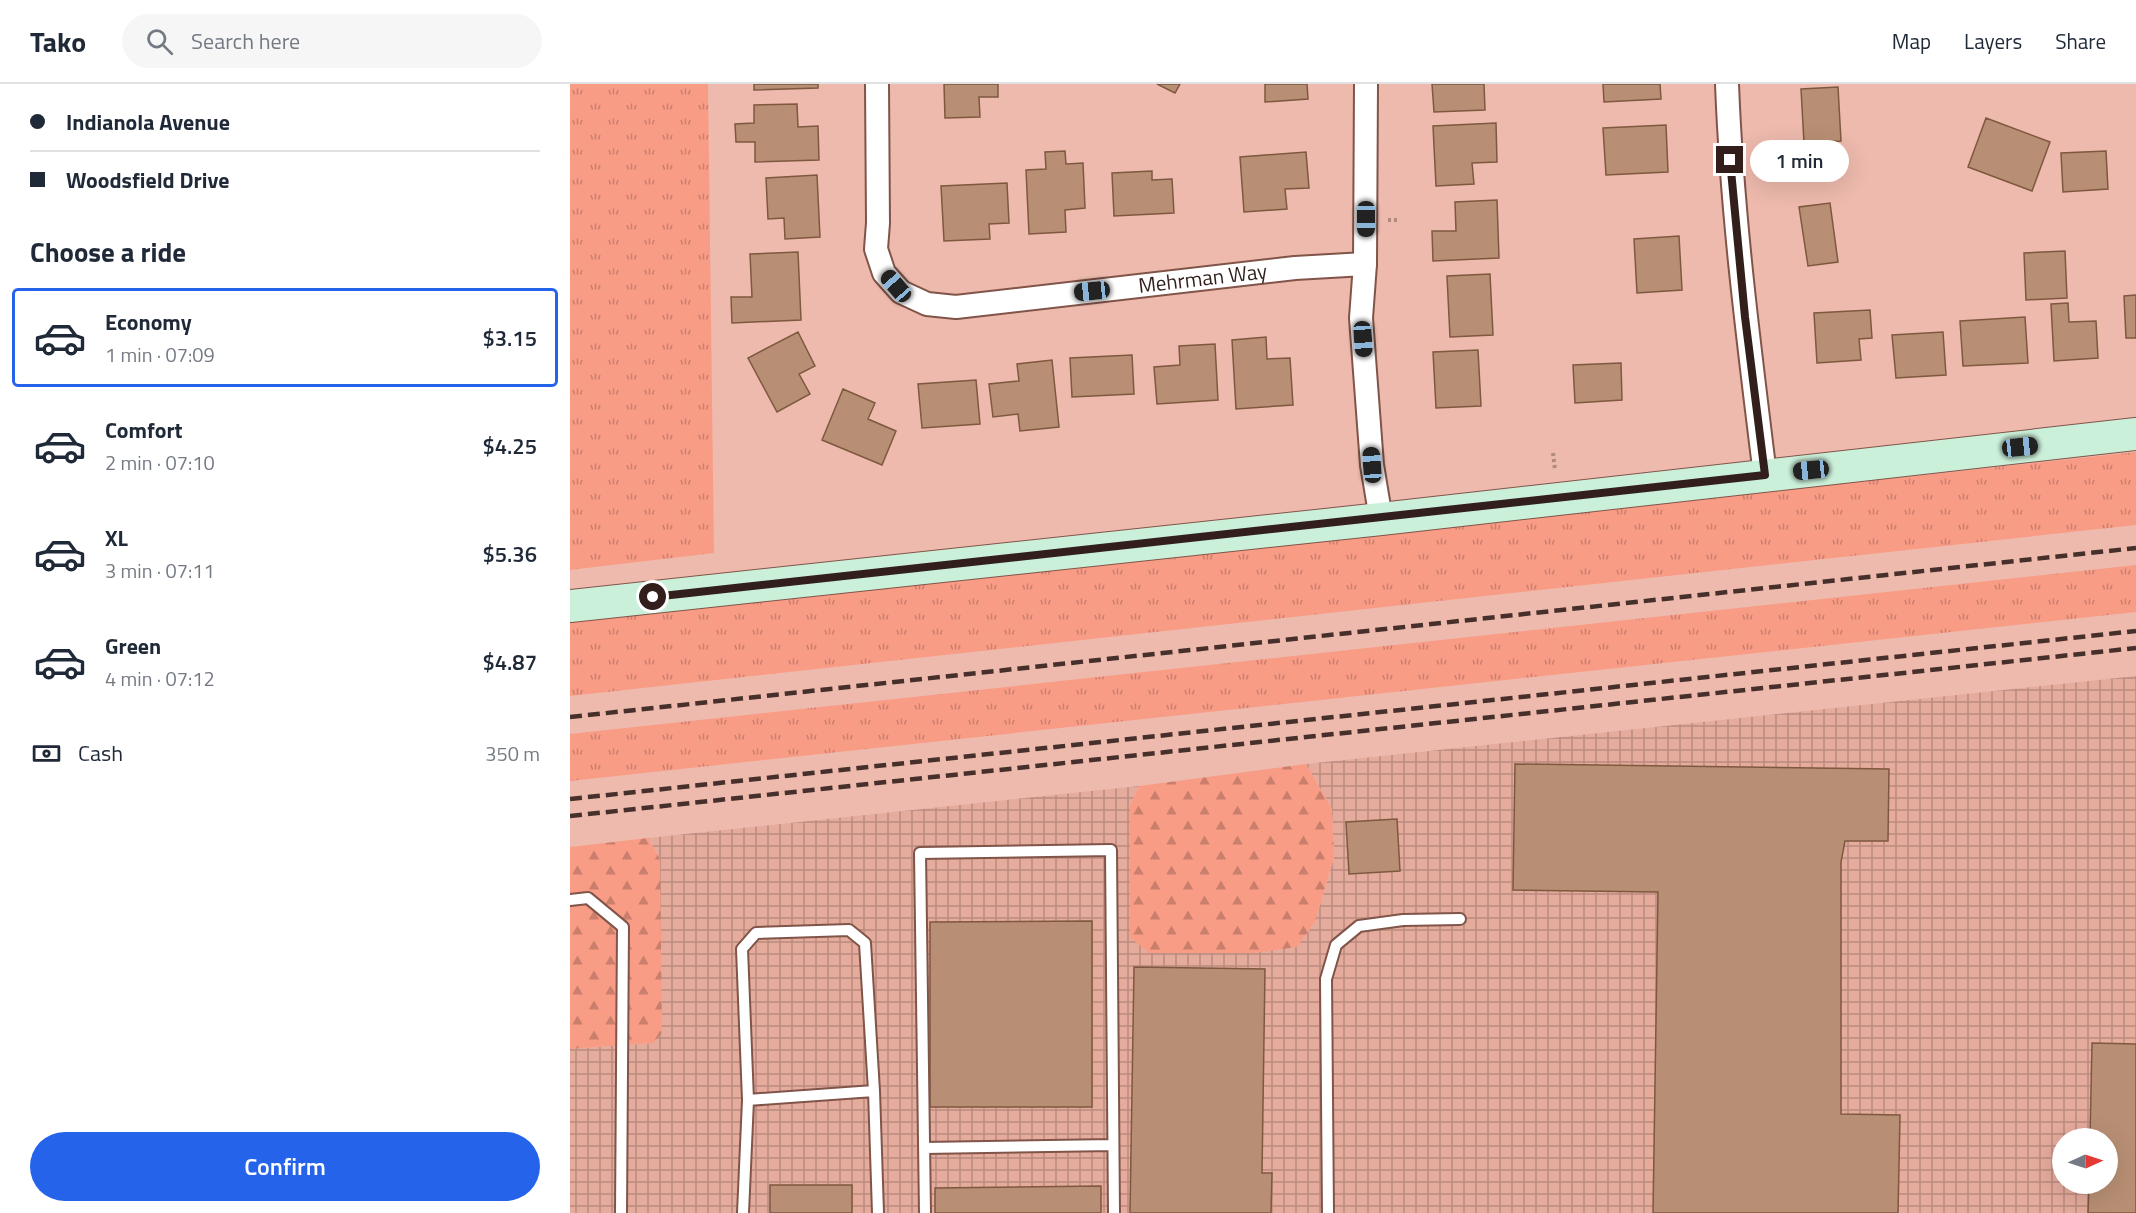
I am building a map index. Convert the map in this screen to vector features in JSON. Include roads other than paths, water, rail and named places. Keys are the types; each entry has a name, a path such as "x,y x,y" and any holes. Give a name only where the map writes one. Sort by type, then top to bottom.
{"main road":[{"path":"570,606 1381,519 2136,434"}],"street":[{"name":"Mehrman Way","path":"877,84 878,224 876,249 884,273 901,292 927,304 956,307 1296,268 1365,264"},
{"path":"1366,84 1365,264 1361,318 1372,465 1381,519"},
{"path":"1727,84 1730,160 1742,284 1765,475"}],"lane":[{"path":"925,1213 920,853 1099,850 1111,850 1114,1213"},
{"path":"570,900 588,898 623,927 621,1213"},
{"path":"1328,1213 1326,979 1336,945 1359,926 1403,920 1460,920"},
{"path":"743,1213 748,1100 742,949 756,933 849,930 865,943 874,1091 878,1213"},
{"path":"748,1100 874,1091"},
{"path":"924,1148 1113,1145"}],"railway":[{"path":"570,717 2136,548"},
{"path":"570,799 2136,631"},
{"path":"570,816 2136,648"}]}
